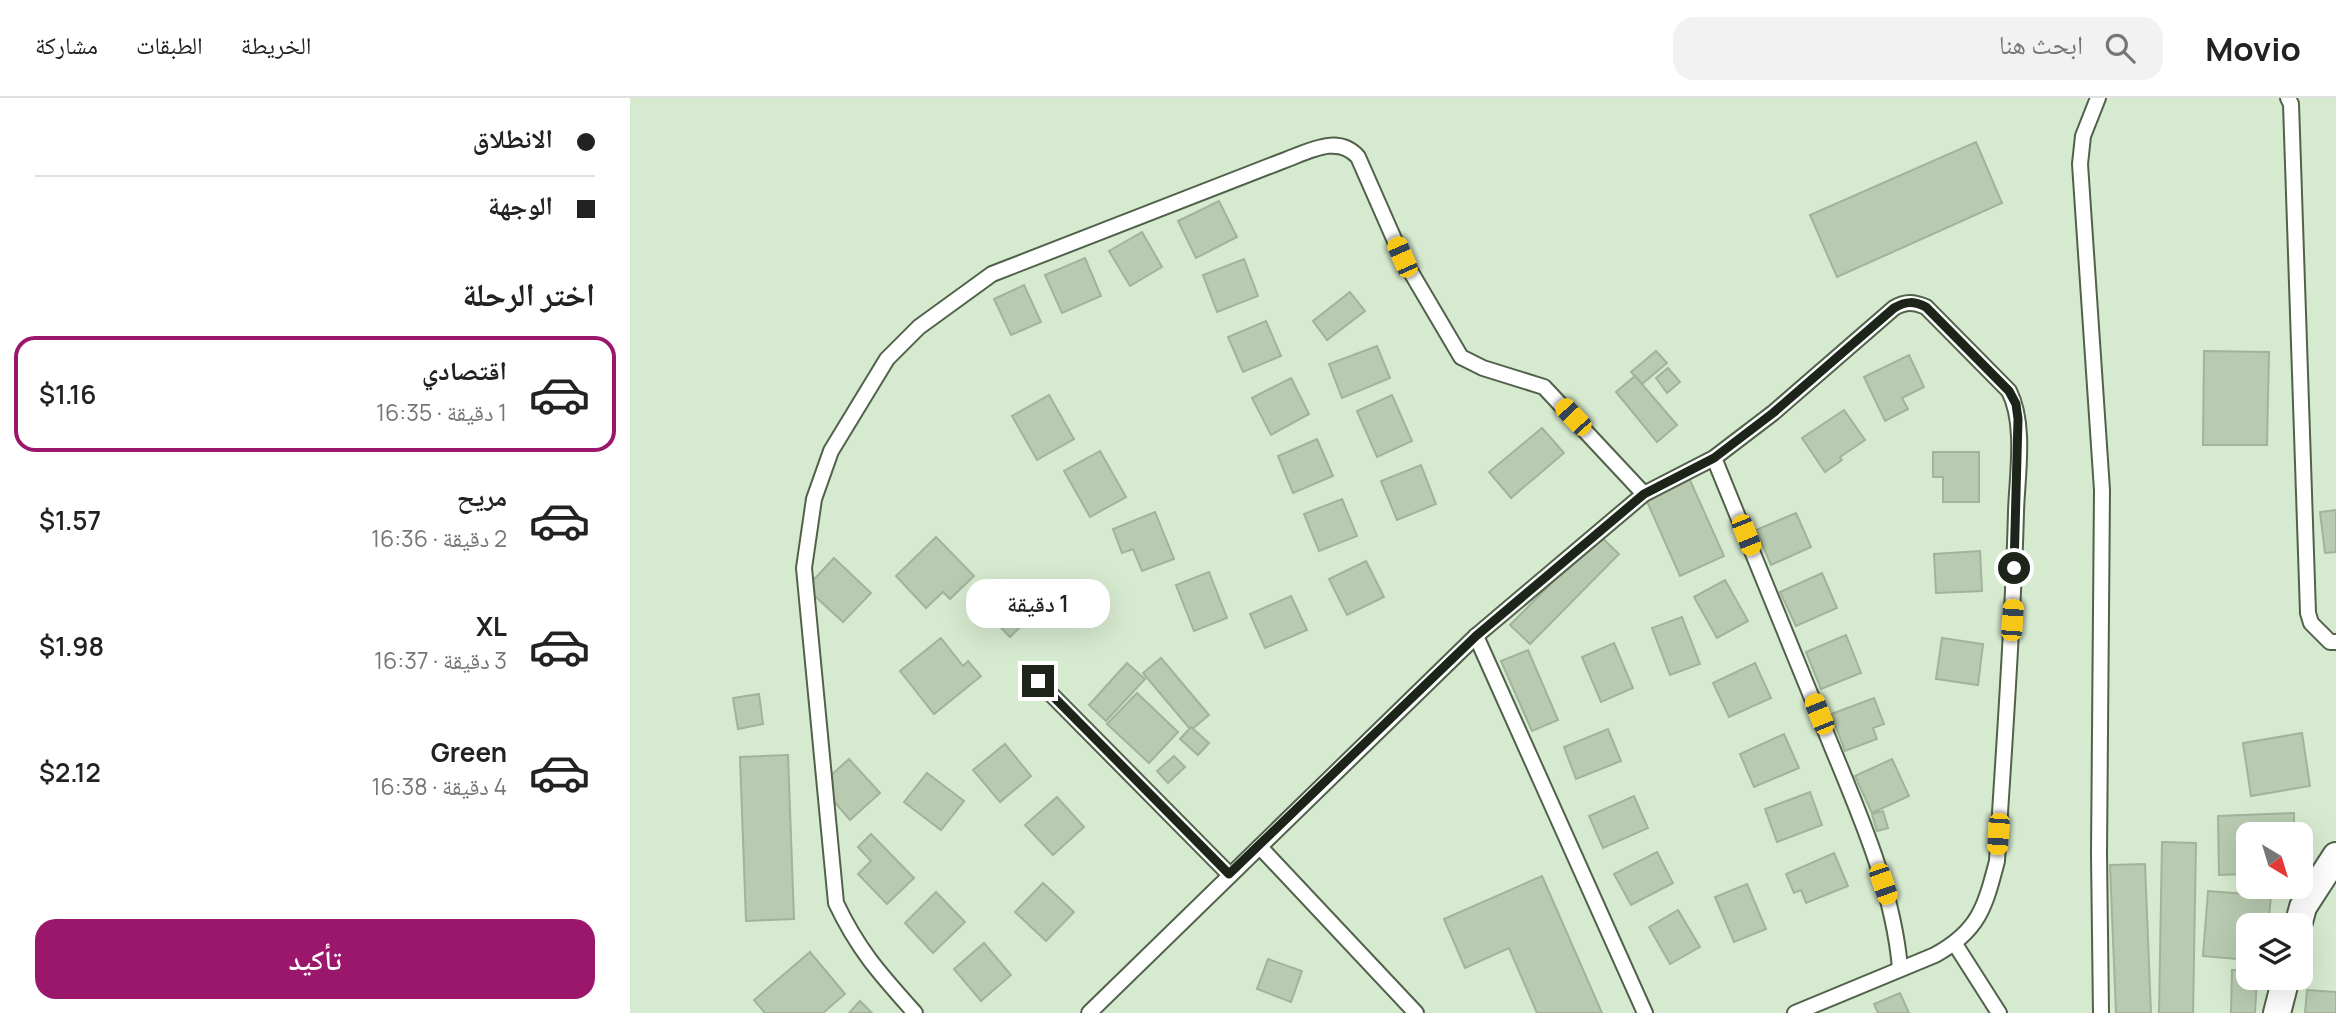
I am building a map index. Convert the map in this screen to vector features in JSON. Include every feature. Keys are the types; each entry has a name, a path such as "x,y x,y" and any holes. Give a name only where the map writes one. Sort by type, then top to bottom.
{"street":[{"path":"2301,913 2336,856"},
{"path":"2277,1013 2283,990"}],"lane":[{"path":"2098,98 2083,136 2080,164 2102,490 2099,854 2101,1013"},
{"path":"2288,98 2291,104 2308,613 2311,623 2330,642 2336,642"},
{"path":"915,1013 869,961 850,932 836,902 804,568 814,499 831,451 887,359 919,327 953,300 992,274 1280,162 1324,147 1345,145 1358,157 1402,257 1461,356 1483,368 1544,387 1644,494"},
{"path":"1089,1013 1476,636 1644,494 1714,458 1773,413 1894,308 1903,303 1915,302 1926,307 2009,391 2016,404 2018,442 2014,593 1997,861 1988,897 1971,930 1955,944 1935,955 1795,1013"},
{"path":"1714,458 1857,808 1891,909 1897,934 1900,968"},
{"path":"1476,636 1645,1013"},
{"path":"1038,681 1229,874"},
{"path":"1259,847 1416,1013"},
{"path":"1955,944 1999,1013"}],"building":[{"path":"1976,142 2002,203 1837,277 1810,215"},
{"path":"1219,201 1237,237 1196,258 1178,221"},
{"path":"1142,232 1162,267 1130,286 1109,251"},
{"path":"1085,258 1101,296 1062,313 1045,275"},
{"path":"1244,259 1258,296 1217,312 1203,275"},
{"path":"1024,285 1041,322 1011,335 994,299"},
{"path":"1350,292 1365,311 1327,340 1313,321"},
{"path":"1266,321 1281,356 1243,372 1228,337"},
{"path":"1377,346 1390,378 1342,398 1329,364"},
{"path":"1656,351 1667,363 1642,384 1631,372"},
{"path":"2204,351 2269,352 2267,445 2203,445"},
{"path":"1909,355 1924,387 1902,398 1908,409 1885,421 1864,377"},
{"path":"1668,368 1680,382 1667,393 1656,378"},
{"path":"1635,376 1677,425 1657,442 1616,392"},
{"path":"1291,378 1309,414 1271,435 1252,398"},
{"path":"1049,395 1074,439 1037,460 1012,416"},
{"path":"1392,395 1412,441 1377,457 1357,411"},
{"path":"1844,410 1865,440 1840,457 1842,460 1825,472 1802,438"},
{"path":"1542,428 1564,453 1511,498 1489,472"},
{"path":"1317,439 1333,476 1293,493 1278,456"},
{"path":"1100,451 1126,497 1090,517 1064,471"},
{"path":"1933,452 1979,452 1979,502 1943,502 1943,477 1933,477"},
{"path":"1421,465 1436,504 1397,520 1381,481"},
{"path":"1689,478 1724,556 1680,576 1645,497"},
{"path":"1342,499 1357,536 1319,551 1304,514"},
{"path":"2336,510 2336,552 2325,553 2320,512"},
{"path":"1155,512 1174,559 1142,571 1133,549 1122,553 1113,529"},
{"path":"1796,513 1811,547 1771,565 1756,530"},
{"path":"1599,535 1619,554 1530,644 1510,625"},
{"path":"936,537 974,576 950,599 943,592 926,608 896,576"},
{"path":"1980,551 1982,591 1936,593 1934,554"},
{"path":"834,558 871,593 843,622 806,588"},
{"path":"1366,561 1384,597 1347,615 1329,579"},
{"path":"1209,572 1227,618 1194,631 1176,585"},
{"path":"1822,573 1837,608 1796,626 1780,592"},
{"path":"1725,580 1748,621 1717,638 1694,597"},
{"path":"1002,593 1027,620 1010,637 984,610"},
{"path":"1291,596 1307,630 1265,648 1250,614"},
{"path":"1682,617 1700,664 1670,675 1652,628"},
{"path":"1846,635 1861,673 1821,689 1806,652"},
{"path":"941,638 963,666 968,661 981,676 934,714 900,671"},
{"path":"1942,638 1983,644 1978,685 1936,679"},
{"path":"1614,643 1633,688 1601,702 1582,657"},
{"path":"1528,650 1558,720 1532,731 1501,661"},
{"path":"1161,658 1209,715 1191,730 1143,673"},
{"path":"1127,663 1145,679 1106,721 1089,705"},
{"path":"1755,663 1771,698 1729,717 1713,683"},
{"path":"1137,693 1178,732 1149,763 1107,724"},
{"path":"759,694 763,724 738,729 733,698"},
{"path":"1874,698 1884,724 1873,728 1877,739 1845,751 1831,714"},
{"path":"1191,727 1209,743 1198,755 1180,739"},
{"path":"1608,729 1621,761 1576,779 1564,747"},
{"path":"2302,733 2310,786 2251,796 2243,743"},
{"path":"1784,734 1799,768 1754,787 1740,754"},
{"path":"1005,744 1031,776 1000,802 973,770"},
{"path":"788,755 794,919 746,921 740,757"},
{"path":"1174,756 1185,767 1168,783 1157,771"},
{"path":"849,759 880,793 850,820 820,785"},
{"path":"1892,759 1909,796 1872,813 1855,776"},
{"path":"927,773 964,801 941,830 904,802"},
{"path":"1810,792 1822,825 1777,842 1765,809"},
{"path":"1634,796 1648,828 1603,848 1589,816"},
{"path":"1057,797 1084,827 1053,855 1025,825"},
{"path":"1883,811 1888,828 1877,831 1872,814"},
{"path":"2294,813 2294,822 2236,822 2236,874 2219,875 2218,816"},
{"path":"871,834 914,878 887,904 858,874 871,861 858,847"},
{"path":"2162,842 2196,843 2193,1013 2159,1013"},
{"path":"1657,852 1673,883 1631,905 1614,874"},
{"path":"1834,853 1848,886 1806,903 1801,890 1794,893 1786,874"},
{"path":"2145,864 2151,1013 2116,1013 2110,865"},
{"path":"1542,876 1602,1013 1537,1013 1509,948 1465,968 1444,919"},
{"path":"1043,883 1074,912 1046,941 1015,912"},
{"path":"1747,884 1766,929 1734,942 1715,897"},
{"path":"2208,891 2236,893 2236,900 2271,900 2269,913 2236,913 2236,959 2203,956"},
{"path":"936,892 965,922 933,953 905,923"},
{"path":"1678,910 1700,947 1670,964 1649,927"},
{"path":"984,943 1011,975 981,1001 954,969"},
{"path":"810,952 845,994 823,1013 765,1013 754,1000"},
{"path":"1268,959 1302,971 1291,1002 1257,989"},
{"path":"2232,970 2236,970 2236,990 2256,990 2255,1013 2231,1013"},
{"path":"2307,990 2336,992 2336,1013 2305,1013"},
{"path":"1900,993 1909,1013 1878,1013 1874,1004"},
{"path":"860,1001 872,1013 849,1013"}],"route":[{"path":"1038,681 1229,874 1476,636 1644,494 1714,458 1773,413 1903,303 1915,302 1926,307 2009,391 2016,404 2018,442 2014,568"}]}
